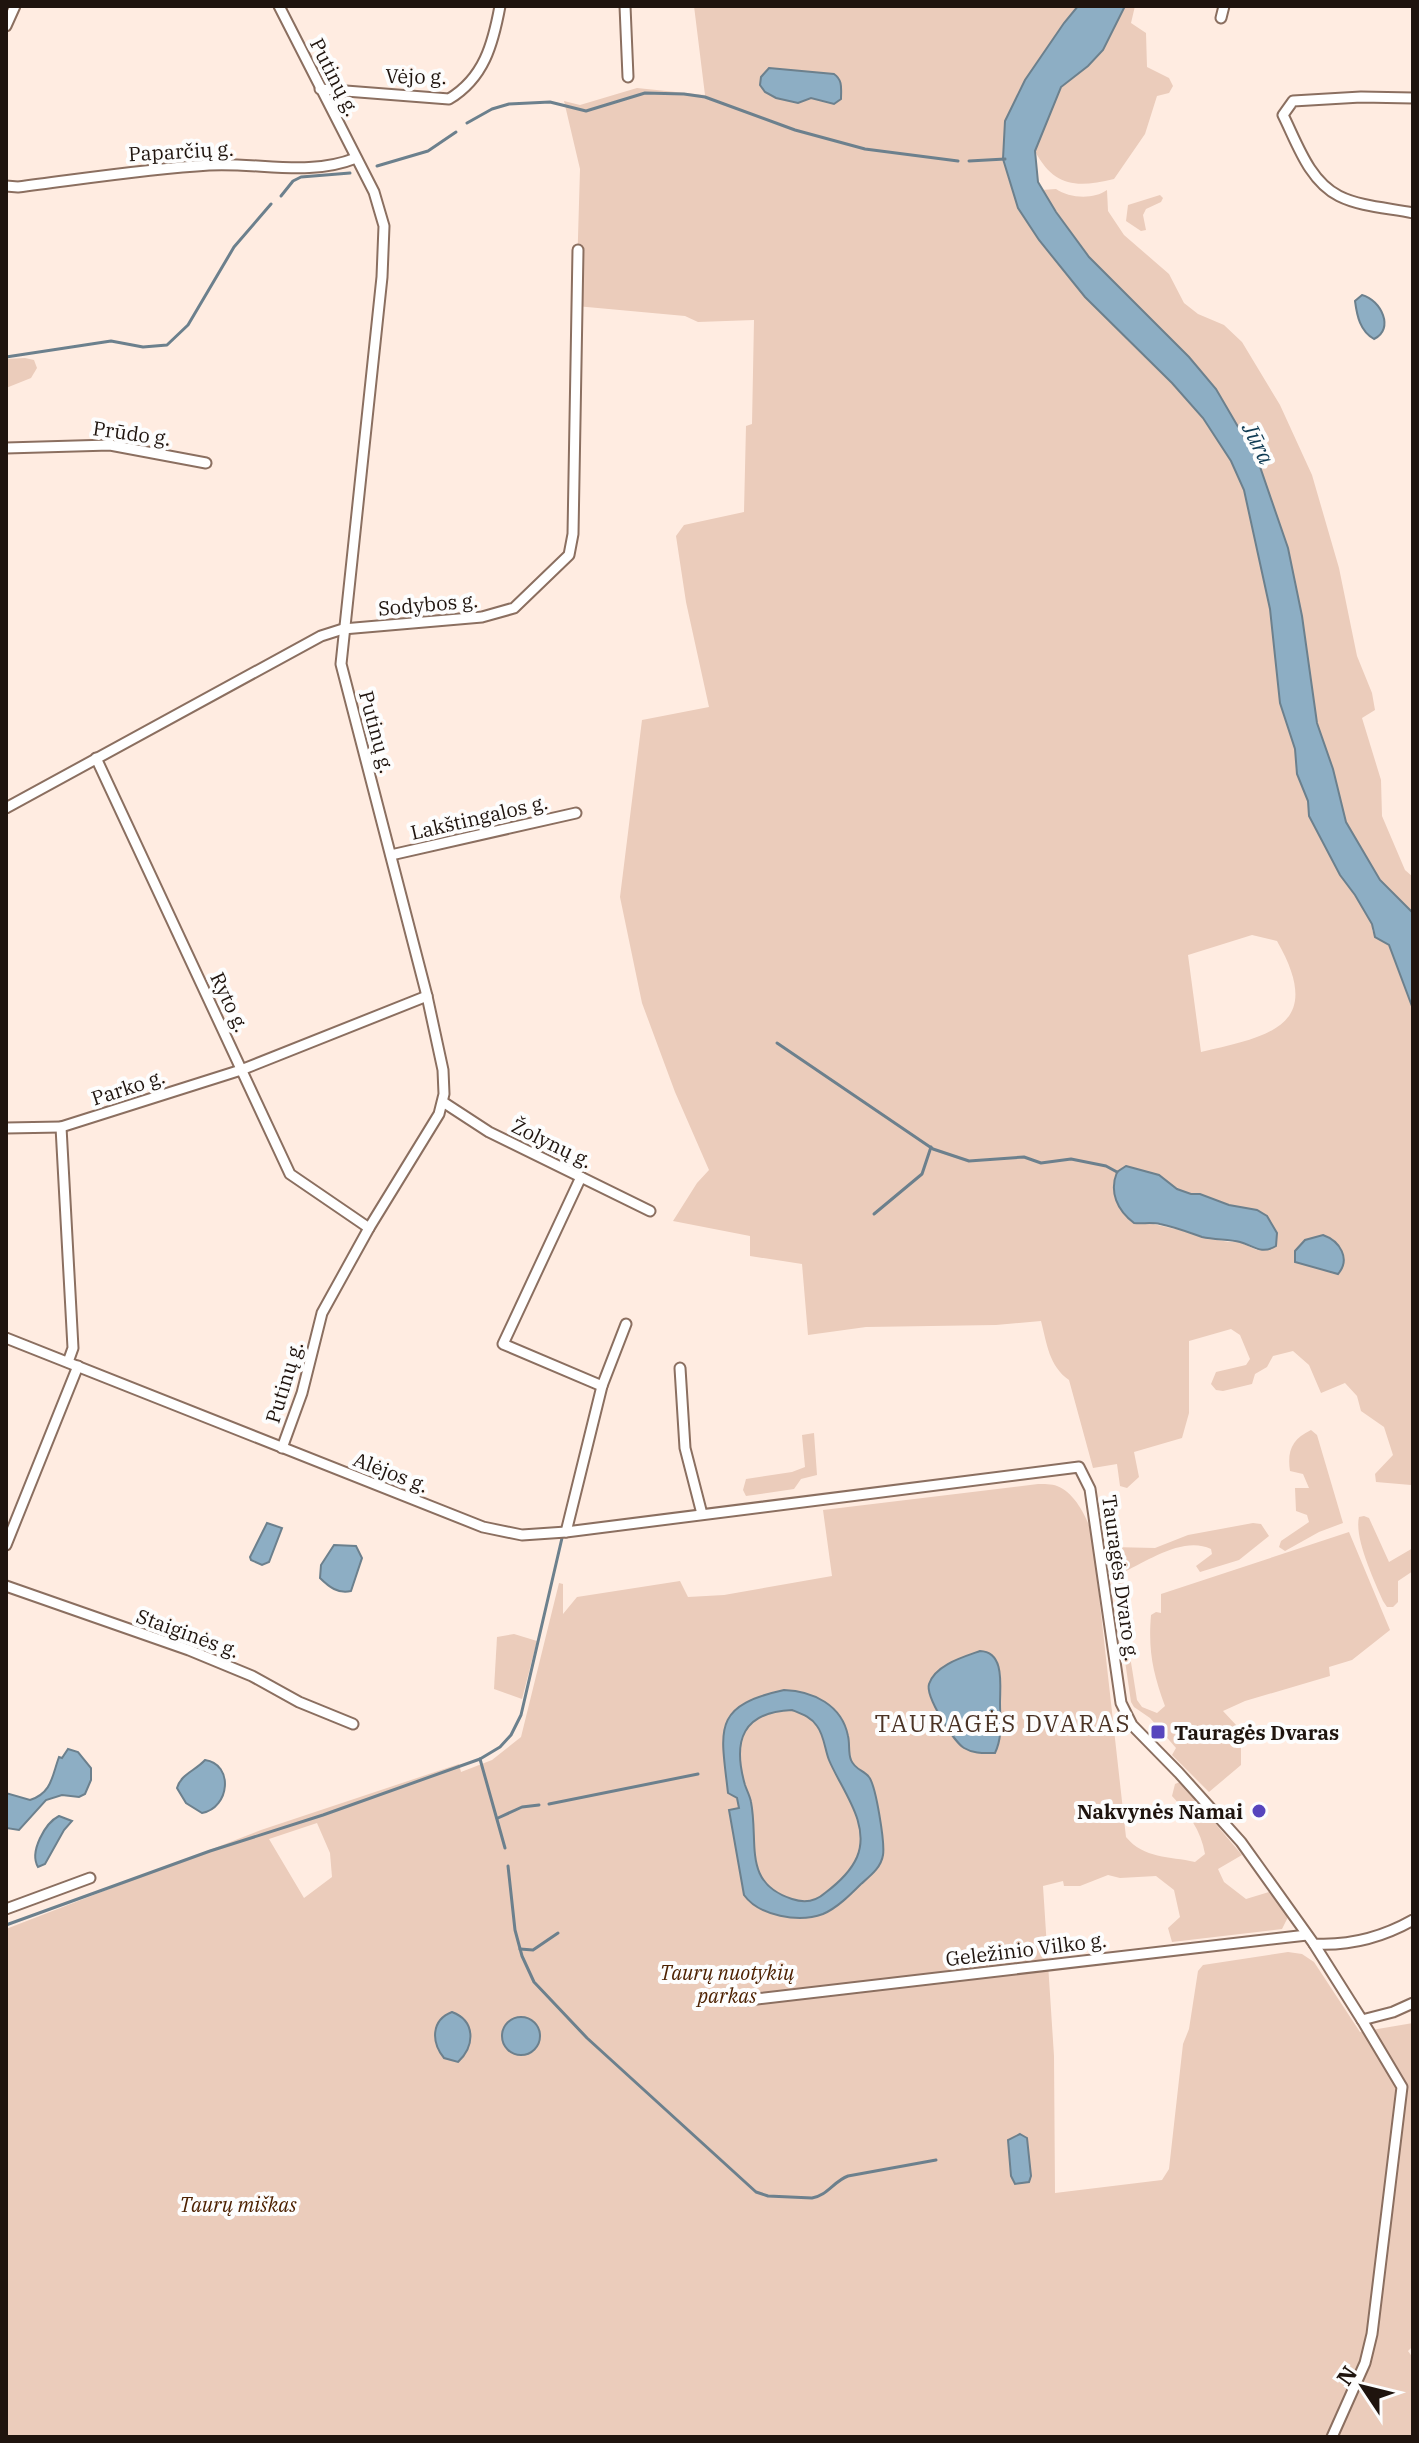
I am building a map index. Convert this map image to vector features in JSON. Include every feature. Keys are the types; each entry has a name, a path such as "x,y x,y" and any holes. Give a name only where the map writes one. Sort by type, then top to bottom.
{"street":[{"path":"6,26 15,6"},
{"name":"Putinų g.","path":"279,6 381,209 385,244 341,653 344,679 427,996 443,1070 443,1102 439,1114 369,1228 322,1313 302,1393 282,1448"},
{"name":"Vėjo g.","path":"320,89 449,99 463,91 487,58 500,6"},
{"path":"625,6 628,77"},
{"path":"1221,18 1224,6"},
{"path":"1413,98 1293,101 1283,115 1312,172 1322,184 1352,201 1413,213"},
{"name":"Paparčių g.","path":"6,186 18,187 146,169 213,165 319,168 356,158"},
{"name":"Sodybos g.","path":"6,808 321,636 343,629 500,614 526,598 569,555 573,534 578,250"},
{"name":"Prūdo g.","path":"6,448 110,445 206,463"},
{"name":"Ryto g.","path":"96,758 290,1174 369,1228"},
{"name":"Lakštingalos g.","path":"391,855 576,813"},
{"name":"Parko g.","path":"6,1128 61,1127 241,1070 427,996"},
{"name":"Žolynų g.","path":"443,1102 489,1132 650,1211"},
{"path":"61,1127 73,1348 68,1362"},
{"path":"581,1177 503,1344 602,1386"},
{"path":"566,1532 602,1386 626,1324"},
{"name":"Alėjos g.","path":"6,1338 498,1532 522,1535 566,1532"},
{"path":"6,1545 78,1366"},
{"path":"680,1368 685,1448 702,1514"},
{"name":"Tauragės Dvaro g.","path":"566,1532 1079,1467 1090,1489 1093,1504 1124,1714 1241,1842 1314,1944 1402,2087 1372,2334 1365,2363 1332,2437"},
{"name":"Staiginės g.","path":"6,1586 203,1656 353,1724"},
{"path":"6,1909 90,1878"},
{"path":"1314,1944 1347,1944 1368,1939 1413,1920"},
{"name":"Geležinio Vilko g.","path":"748,2000 1307,1935"},
{"path":"1362,2020 1413,2003"}],"green space":[{"path":"694,6 1078,6 1014,102 1007,174 1018,208 1039,240 1085,297 1203,418 1231,461 1244,490 1270,609 1280,703 1295,749 1297,774 1308,801 1309,816 1340,875 1372,924 1372,931 1389,945 1413,1009 1411,1485 1376,1482 1375,1474 1393,1455 1384,1427 1361,1411 1357,1396 1345,1383 1321,1393 1309,1365 1293,1351 1273,1356 1267,1367 1255,1374 1252,1384 1216,1390 1211,1384 1216,1372 1246,1365 1250,1359 1240,1335 1231,1329 1189,1341 1189,1413 1182,1438 1134,1452 1139,1477 1127,1488 1120,1486 1117,1464 1093,1468 1069,1380 1053,1361 1041,1321 996,1325 866,1327 808,1335 802,1264 750,1256 750,1236 673,1221 709,1170 675,1092 642,1003 620,897 642,720 709,707 686,602 676,536 684,525 744,512 746,426 752,424 754,320 698,322 685,316 576,306 580,169 564,101 580,105 637,88 705,95","holes":["769,68 834,74 834,104 811,98","1252,935 1277,941 1290,969 1295,992 1293,1009 1284,1022 1269,1032 1201,1052 1188,955","1126,1166 1159,1175 1177,1189 1191,1194 1257,1210 1257,1250 1237,1241 1201,1237 1182,1228 1127,1218 1115,1196 1117,1172"]},
{"path":"1125,6 1135,6 1131,23 1146,33 1147,67 1169,78 1173,86 1169,93 1157,96 1145,134 1114,179 1077,184 1067,182 1050,172 1035,151 1061,87 1103,50"},
{"path":"1056,189 1081,197 1107,190 1108,211 1124,235 1169,274 1184,303 1198,314 1224,325 1242,342 1280,405 1312,475 1339,568 1357,656 1372,693 1375,710 1362,718 1381,780 1382,816 1405,870 1413,877 1413,913 1380,880 1346,822 1317,723 1302,616 1288,548 1258,461 1216,389 1189,357 1089,257 1041,190"},
{"path":"1160,195 1163,198 1161,202 1146,209 1143,215 1146,230 1141,231 1126,221 1128,205"},
{"path":"6,359 34,360 37,368 31,378 6,388"},
{"path":"1311,1430 1317,1435 1343,1523 1285,1551 1279,1547 1281,1541 1309,1522 1307,1515 1296,1511 1295,1488 1309,1488 1303,1474 1290,1471 1289,1457 1299,1437"},
{"path":"814,1433 817,1475 801,1479 794,1489 746,1496 743,1490 746,1479 805,1467 802,1435"},
{"name":"Taurų miškas","path":"1038,1484 1055,1485 1069,1494 1083,1513 1092,1533 1126,1837 1141,1849 1158,1856 1195,1862 1205,1854 1193,1822 1172,1796 1175,1784 1180,1782 1242,1855 1218,1869 1224,1882 1246,1899 1269,1892 1288,1917 1282,1929 1172,1942 1168,1928 1180,1917 1174,1890 1156,1876 1120,1878 1108,1875 1080,1886 1064,1886 1063,1881 1043,1886 1054,2056 1055,2193 1162,2180 1169,2169 1183,2044 1189,2029 1198,1971 1203,1965 1288,1952 1302,1954 1314,1962 1360,2032 1413,2023 1413,2346 1408,2351 1413,2358 1413,2437 6,2437 6,1929 261,1830 459,1764 461,1772 492,1760 521,1737 559,1583 563,1584 563,1614 577,1597 680,1581 688,1597 724,1595 832,1576 823,1510","holes":["317,1823 330,1853 332,1877 304,1898 269,1839"]},
{"path":"1359,1517 1369,1518 1389,1562 1413,1548 1413,1571 1398,1581 1398,1602 1393,1607 1387,1607 1383,1601 1366,1559 1358,1526"},
{"path":"1261,1524 1269,1536 1239,1560 1200,1572 1196,1566 1212,1554 1211,1549 1190,1545 1167,1551 1124,1572 1127,1636 1137,1700 1142,1707 1157,1713 1165,1706 1150,1640 1151,1615 1161,1613 1161,1594 1349,1532 1390,1630 1352,1660 1329,1667 1330,1676 1245,1701 1223,1711 1251,1741 1241,1747 1241,1765 1209,1792 1172,1755 1176,1748 1150,1718 1131,1702 1109,1551 1111,1547 1155,1548 1188,1535"},
{"path":"514,1634 537,1641 522,1699 494,1689 497,1637"}],"water":[{"path":"1078,6 1125,6 1103,50 1061,87 1035,151 1038,182 1089,257 1189,357 1216,389 1258,461 1288,548 1302,616 1317,723 1333,769 1346,822 1380,880 1413,913 1413,1009 1389,945 1375,937 1372,924 1340,875 1309,816 1308,801 1297,774 1295,749 1280,703 1270,609 1244,490 1231,461 1203,418 1085,297 1039,240 1018,208 1003,159 1005,121 1025,80"},
{"path":"769,68 834,74 840,82 841,99 834,104 811,98 798,103 776,98 760,85 761,77"},
{"path":"1362,295 1375,303 1383,315 1384,329 1374,339 1365,332 1358,318 1355,301"},
{"path":"1126,1166 1159,1175 1177,1189 1191,1194 1257,1210 1267,1216 1277,1233 1276,1246 1262,1250 1160,1224 1134,1223 1119,1206 1114,1193 1117,1172"},
{"path":"1323,1235 1342,1251 1344,1262 1338,1274 1295,1262 1295,1251 1305,1240"},
{"path":"267,1523 282,1528 269,1562 262,1565 250,1557"},
{"path":"334,1545 356,1546 362,1558 351,1591 334,1589 320,1578 321,1565"},
{"path":"980,1651 994,1657 999,1671 1000,1728 995,1753 979,1753 959,1744 941,1718 929,1690 932,1677 943,1667"},
{"path":"784,1690 795,1691 815,1697 833,1708 845,1725 851,1760 869,1777 874,1791 883,1839 880,1864 838,1905 813,1917 769,1913 744,1895 729,1810 739,1808 737,1798 728,1793 723,1737 732,1713 760,1696","holes":["792,1710 809,1718 819,1730 829,1760 853,1807 860,1832 857,1857 847,1872 821,1896 805,1901 776,1892 759,1872 751,1802 740,1755 745,1731 752,1723 762,1716"]},
{"path":"68,1749 78,1752 91,1768 91,1780 85,1794 79,1797 62,1795 46,1800 19,1830 6,1828 6,1793 30,1800 43,1793 59,1757 62,1758"},
{"path":"205,1760 221,1769 225,1786 218,1803 202,1813 186,1803 177,1788 185,1776"},
{"path":"59,1816 72,1821 45,1864 38,1867 36,1854 40,1838"},
{"path":"452,2012 465,2021 470,2034 468,2049 458,2062 444,2058 435,2039 440,2020"},
{"path":"521,2017 535,2022 540,2036 535,2050 521,2055 507,2050 502,2036 507,2022"},
{"path":"1020,2134 1027,2138 1031,2176 1029,2182 1015,2184 1011,2176 1008,2140"}],"waterway":[{"path":"467,123 492,109 509,104 550,102 586,111 645,93 684,94 705,97 795,130 865,149 958,161"},
{"path":"377,166 428,151 456,132"},
{"path":"969,161 1005,159"},
{"path":"281,196 293,181 301,177 350,173"},
{"path":"6,357 111,341 143,347 167,345 188,325 234,247 271,204"},
{"path":"777,1043 933,1149 969,1161 1024,1157 1041,1163 1071,1159 1106,1166 1117,1172"},
{"path":"874,1214 922,1174 931,1147"},
{"path":"6,1925 210,1851 480,1759 500,1747 511,1735 521,1715 562,1538"},
{"path":"480,1759 505,1848"},
{"path":"549,1804 698,1774"},
{"path":"498,1818 522,1807 539,1805"},
{"path":"508,1866 515,1930 534,1982 587,2038 756,2192 768,2196 812,2198 848,2176 936,2160"},
{"path":"520,1949 533,1950 558,1933"}],"place":[{"name":"Tauragės Dvaras","path":"1158,1732"},
{"name":"Nakvynės Namai","path":"1259,1811"}],"district":[{"name":"TAURAGĖS DVARAS","path":"1003,1723"}],"water label":[{"name":"Jūra","path":"1259,443"}],"park label":[{"name":"Taurų nuotykių parkas","path":"727,1984"}]}
